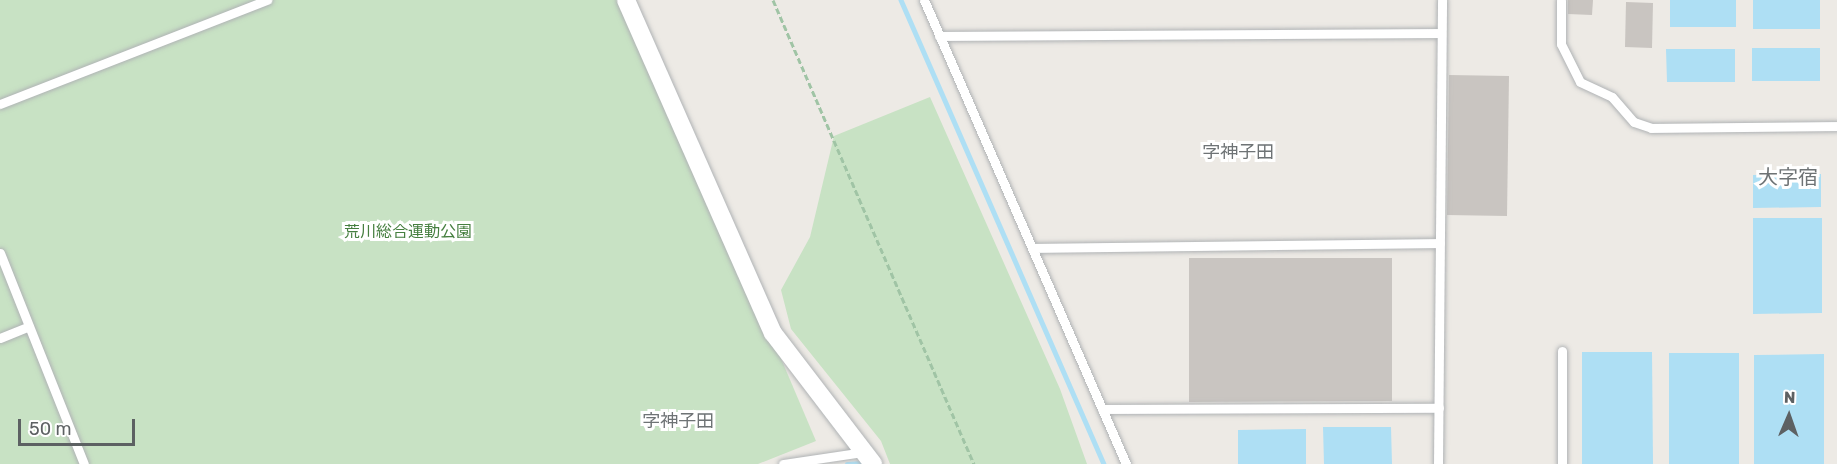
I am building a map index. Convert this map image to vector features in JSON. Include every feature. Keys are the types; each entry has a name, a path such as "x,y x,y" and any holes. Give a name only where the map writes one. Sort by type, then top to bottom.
{"street":[{"path":"626,0 773,333 870,458"}],"lane":[{"path":"0,104 267,0"},
{"path":"924,0 1126,464"},
{"path":"1438,464 1442,0"},
{"path":"1562,0 1561,44 1580,82 1612,97 1634,122 1651,128 1837,126"},
{"path":"939,36 1441,33"},
{"path":"1032,248 1440,243"},
{"path":"0,253 84,464"},
{"path":"0,338 29,326"},
{"path":"1562,351 1562,464"},
{"path":"1102,409 1439,408"},
{"path":"783,464 870,458"}],"path":[{"path":"773,0 974,464"}],"green space":[{"name":"荒川総合運動公園","path":"0,0 629,0 816,441 758,464 0,464"},
{"path":"930,97 1060,389 1087,464 890,464 881,441 791,329 781,290 810,237 834,136"}],"water":[{"path":"1670,0 1736,0 1736,27 1670,27"},
{"path":"1753,0 1820,0 1820,29 1753,29"},
{"path":"1752,48 1820,48 1820,81 1752,81"},
{"path":"1666,49 1735,49 1735,82 1667,82"},
{"path":"1821,174 1821,207 1753,208 1753,175"},
{"path":"1753,218 1822,218 1822,313 1753,314"},
{"path":"1582,352 1652,352 1653,464 1582,464"},
{"path":"1669,353 1739,353 1739,464 1669,464"},
{"path":"1824,354 1824,464 1754,464 1754,355"},
{"path":"1323,427 1391,427 1392,464 1324,464"},
{"path":"1306,429 1306,464 1238,464 1238,430"}],"building":[{"path":"1568,0 1593,0 1592,15 1568,14"},
{"path":"1626,2 1653,3 1652,48 1625,47"},
{"path":"1449,75 1509,76 1507,216 1447,215"},
{"path":"1189,258 1392,258 1392,401 1189,402"}],"waterway":[{"path":"901,0 1104,464"},
{"path":"847,464 860,463"}],"district":[{"name":"字神子田","path":"1238,152"},
{"name":"大字宿","path":"1788,177"},
{"name":"字神子田","path":"678,421"}]}
